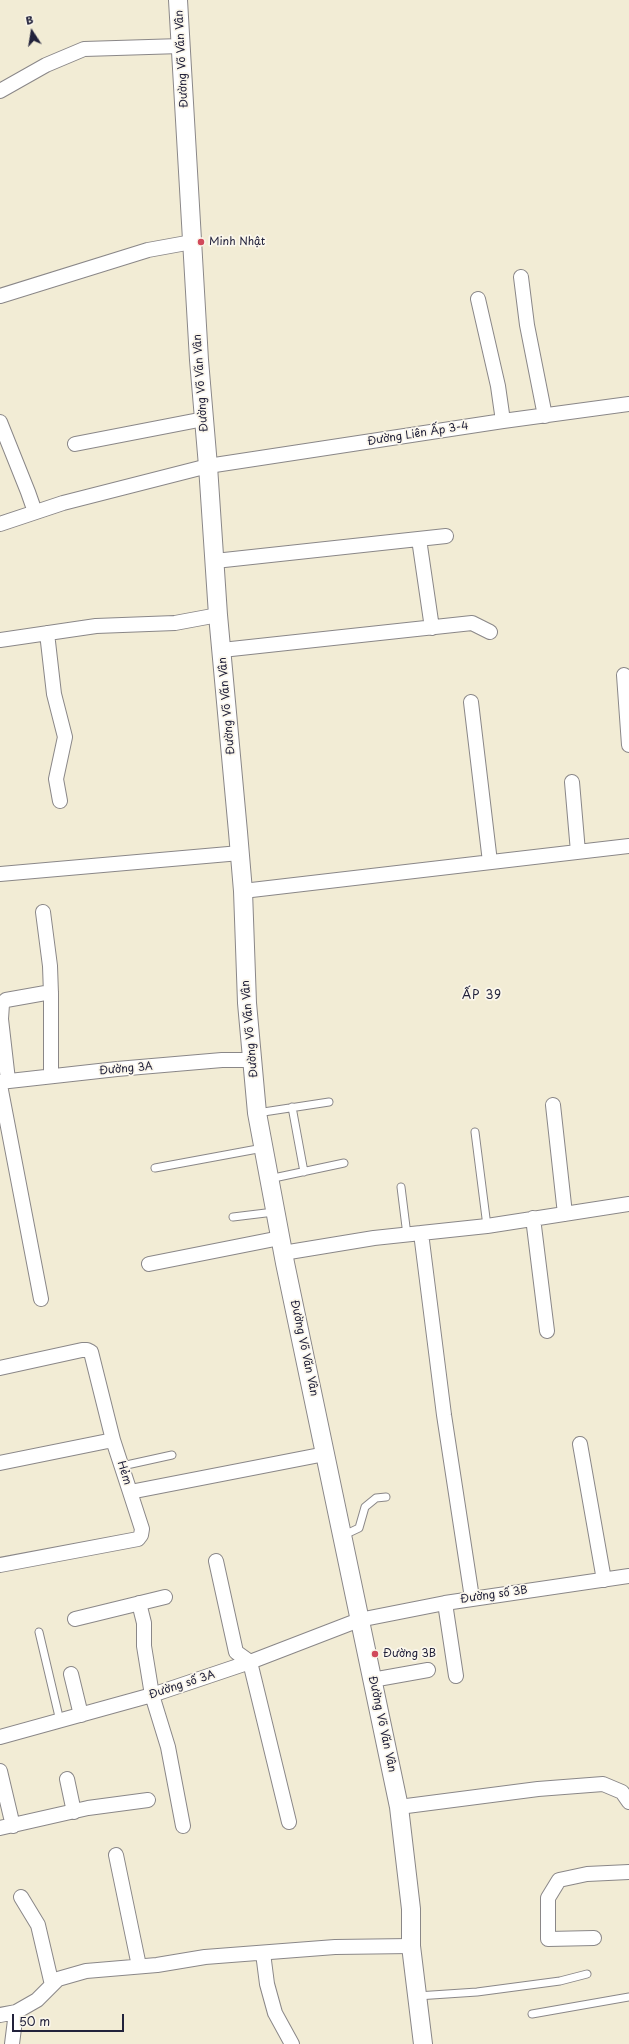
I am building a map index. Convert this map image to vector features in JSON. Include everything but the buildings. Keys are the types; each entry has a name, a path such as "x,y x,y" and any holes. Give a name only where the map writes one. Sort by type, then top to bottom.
{"street":[{"name":"Đường Võ Văn Vân","path":"178,0 204,419 218,615 243,891 246,1003 257,1113 275,1212 399,1807 411,1909 411,1946 423,2044"},
{"path":"0,91 46,66 84,49 181,46"},
{"path":"0,296 148,250 192,242"},
{"path":"522,277 527,325 545,416"},
{"path":"478,299 498,386 503,420"},
{"name":"Đường Liên Ấp 3-4","path":"0,524 64,502 208,466 503,420 545,416 629,404"},
{"path":"75,444 204,419"},
{"path":"0,422 35,512"},
{"path":"215,561 446,536"},
{"path":"419,539 432,628"},
{"path":"0,640 96,626 175,623 218,615"},
{"path":"222,650 472,623 490,632"},
{"path":"47,633 54,694 65,737 56,779 60,801"},
{"path":"624,675 629,745"},
{"path":"472,702 490,862"},
{"path":"572,782 578,852"},
{"path":"243,891 629,846"},
{"path":"0,874 240,854"},
{"path":"43,912 50,966 51,1076"},
{"path":"41,1299 3,1082 1,1019 2,1004 6,1000 51,992"},
{"name":"Đường 3A","path":"3,1082 222,1060 252,1060"},
{"path":"553,1106 565,1214"},
{"path":"149,1264 282,1245 414,1234 487,1226 629,1204"},
{"path":"534,1218 547,1331"},
{"path":"414,1234 472,1598"},
{"name":"Hẻm","path":"0,1368 87,1350 91,1352 113,1440 130,1492 325,1454"},
{"path":"0,1464 113,1440"},
{"path":"580,1444 604,1580"},
{"path":"0,1564 138,1539 141,1535 142,1529 130,1492"},
{"path":"216,1560 236,1652 250,1662 289,1822"},
{"name":"Đường số 3B","path":"359,1620 472,1598 629,1576"},
{"path":"75,1619 165,1597"},
{"path":"139,1603 144,1623 144,1646 152,1695 168,1747 182,1826"},
{"path":"445,1603 456,1676"},
{"name":"Đường số 3A","path":"0,1737 152,1695 250,1662 359,1620"},
{"path":"372,1680 428,1670"},
{"path":"71,1674 81,1715"},
{"path":"0,1772 7,1827 119,1803 148,1800"},
{"path":"67,1779 74,1812"},
{"path":"399,1807 538,1790 603,1784 622,1792 629,1802"},
{"path":"116,1855 139,1966"},
{"path":"594,1938 548,1939 548,1898 559,1880 587,1874 629,1872"},
{"path":"21,1897 38,1925 52,1985"},
{"path":"0,2015 16,2012 37,2000 58,1979 86,1971 206,1957 335,1947 411,1946"},
{"path":"263,1953 267,1984 275,2013 292,2044"},
{"path":"12,2044 16,2012"}],"lane":[{"path":"257,1113 329,1102"},
{"path":"292,1107 304,1172"},
{"path":"475,1132 487,1226"},
{"path":"155,1168 263,1148"},
{"path":"269,1179 344,1163"},
{"path":"401,1187 414,1234"},
{"path":"233,1217 265,1211 275,1212"},
{"path":"122,1466 172,1455"},
{"path":"342,1536 359,1528 365,1507 370,1502 376,1498 386,1497"},
{"path":"39,1632 60,1721"},
{"path":"417,1996 477,1992 560,1981 587,1974"},
{"path":"532,2014 629,1997"}],"place":[{"name":"Minh Nhật","path":"201,242"},
{"name":"Đường 3B","path":"375,1654"}],"district":[{"name":"ẤP 39","path":"482,996"}]}
